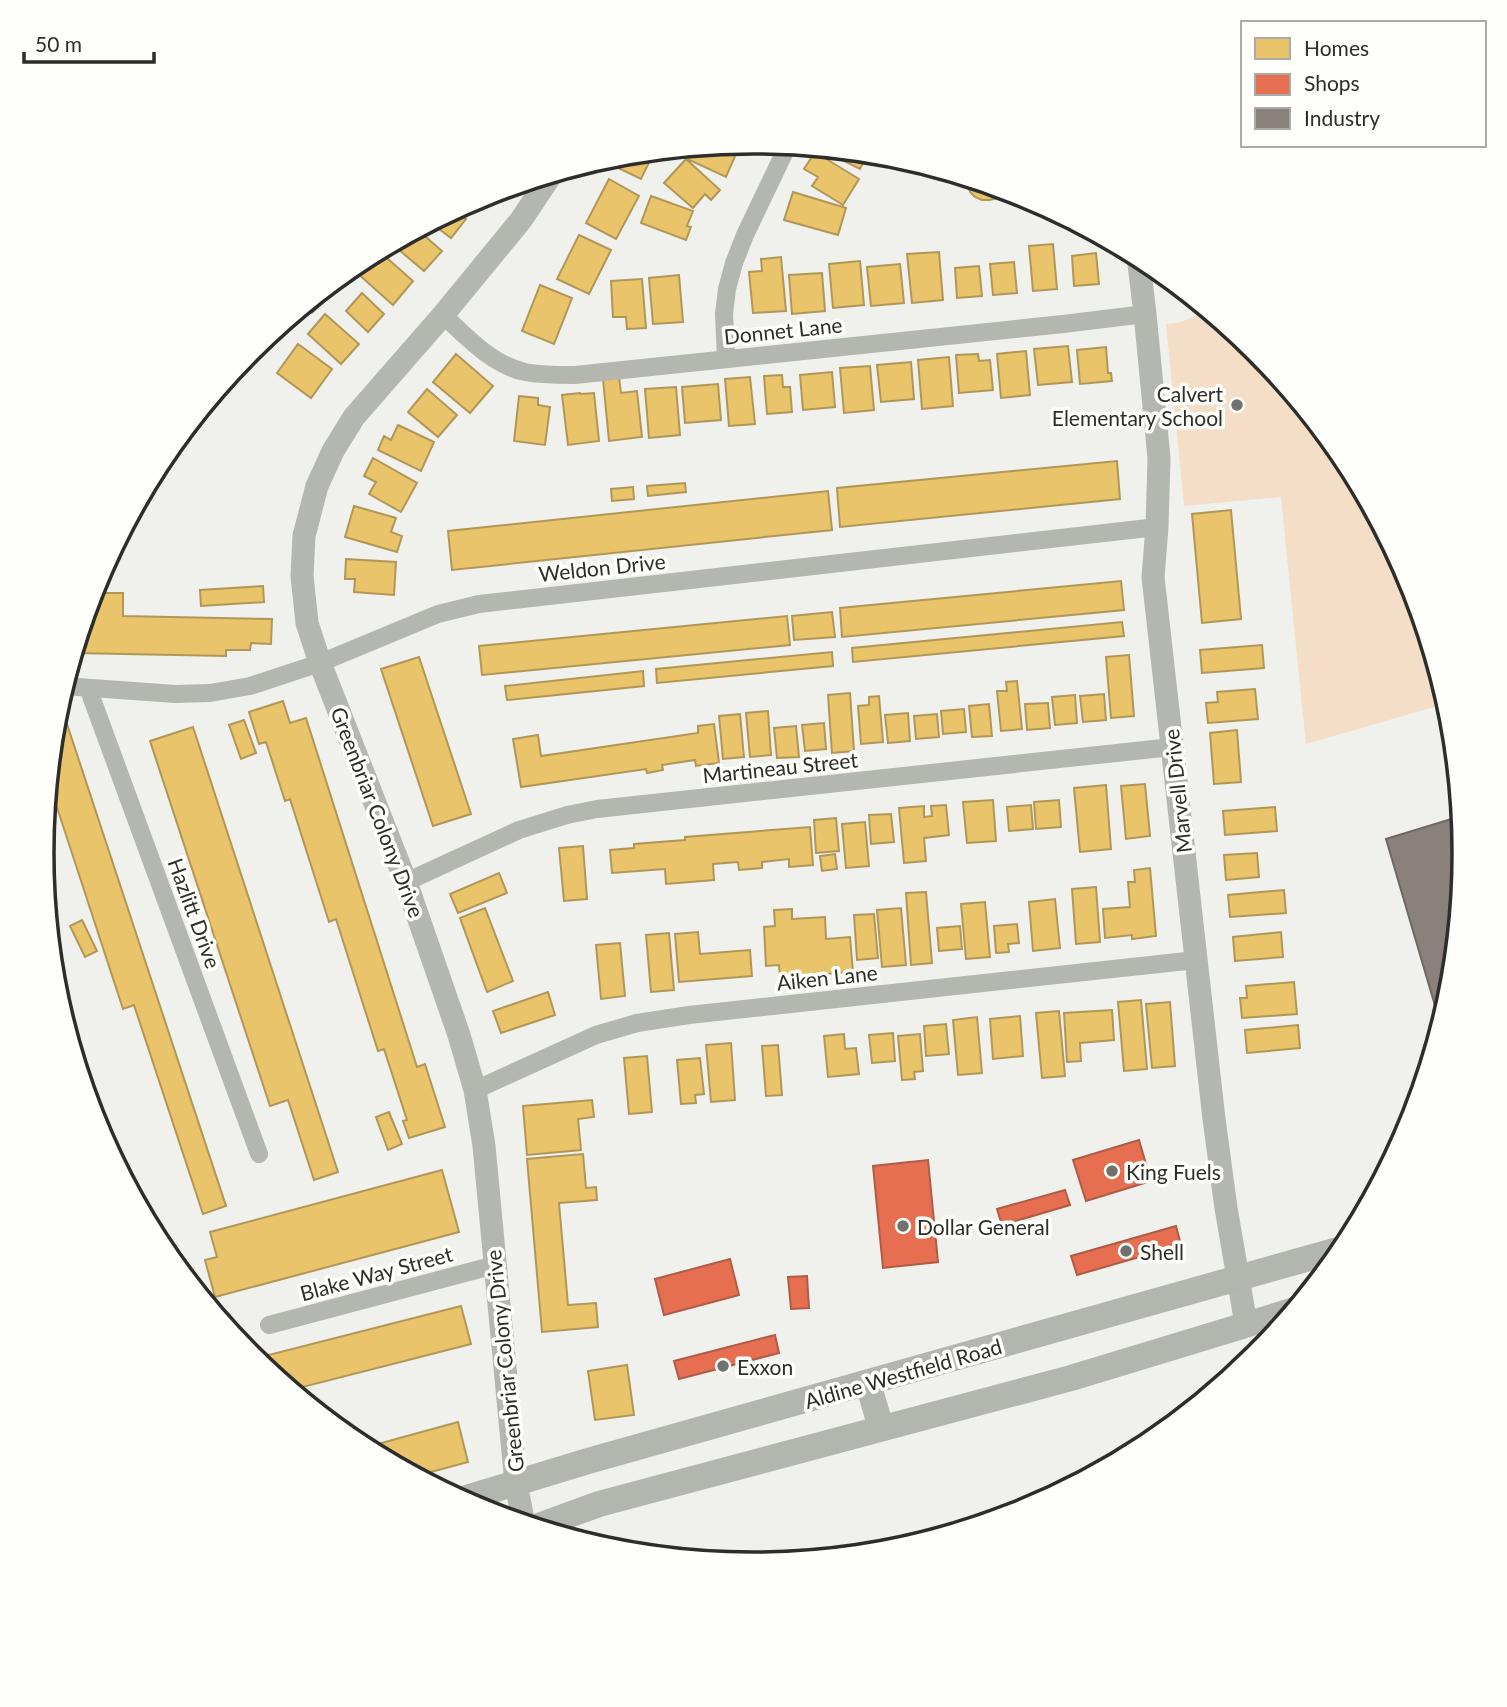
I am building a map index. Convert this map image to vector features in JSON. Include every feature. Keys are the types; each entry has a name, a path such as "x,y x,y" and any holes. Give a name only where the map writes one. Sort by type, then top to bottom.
{"main road":[{"name":"Aldine Westfield Road","path":"476,1495 588,1461 1327,1253"},
{"path":"550,1522 599,1504 1071,1378 1279,1314"},
{"path":"868,1383 881,1429"}],"street":[{"path":"726,359 724,314 734,263 783,155"},
{"name":"Greenbriar Colony Drive","path":"522,1513 516,1484 484,1146 475,1090 459,1035 406,882 320,663 307,623 302,576 304,536 317,486 333,451 354,417 443,315 521,220 543,187"},
{"name":"Marvell Drive","path":"1140,271 1158,458 1153,577 1214,1119 1246,1324"},
{"name":"Donnet Lane","path":"443,315 479,348 509,366 524,372 575,375 1145,314"},
{"name":"Weldon Drive","path":"75,687 175,694 210,693 250,686 320,663 438,614 479,604 1157,527"},
{"name":"Hazlitt Drive","path":"88,688 259,1154"},
{"name":"Martineau Street","path":"406,882 519,830 597,809 1172,747"},
{"name":"Aiken Lane","path":"475,1090 596,1035 637,1023 689,1015 1196,960"},
{"name":"Blake Way Street","path":"269,1325 495,1265"}],"shaded area":[{"path":"1198,314 1215,328 1279,392 1335,465 1381,544 1400,586 1416,629 1437,706 1306,744 1281,497 1184,506 1166,324 1181,322"}],"building: Homes":[{"path":"736,155 726,177 685,158"},
{"path":"812,157 825,158 859,179 843,205 812,186 818,177 804,169"},
{"path":"686,159 720,190 711,200 705,194 693,208 664,183"},
{"path":"841,160 863,163 860,169"},
{"path":"649,162 641,179 618,168"},
{"path":"609,179 639,196 616,239 586,223"},
{"path":"969,188 997,198 982,200"},
{"path":"793,192 846,208 838,235 784,220"},
{"path":"651,196 693,211 687,226 691,227 686,240 641,223"},
{"path":"464,217 466,219 451,238 439,229"},
{"path":"579,235 611,250 589,294 557,279"},
{"path":"425,236 442,251 424,271 400,251"},
{"path":"1053,244 1057,289 1033,291 1029,246"},
{"path":"939,252 943,300 912,303 907,254"},
{"path":"1096,253 1099,284 1074,286 1072,256"},
{"path":"781,257 786,311 753,313 749,272 762,271 761,259"},
{"path":"387,258 413,281 393,305 360,276"},
{"path":"860,261 864,305 833,308 829,264"},
{"path":"1014,262 1017,293 993,295 990,264"},
{"path":"900,264 904,303 871,306 867,267"},
{"path":"979,266 982,296 957,298 955,268"},
{"path":"822,273 825,311 792,314 789,275"},
{"path":"679,275 683,322 653,324 649,278"},
{"path":"642,279 646,328 627,329 626,317 613,317 611,281"},
{"path":"540,285 572,298 554,344 522,331"},
{"path":"362,293 384,314 368,332 346,311"},
{"path":"325,314 359,344 341,364 308,334"},
{"path":"298,344 332,369 311,398 277,373"},
{"path":"1068,346 1072,382 1038,385 1034,349"},
{"path":"1106,347 1108,373 1111,373 1112,381 1080,384 1077,350"},
{"path":"1026,351 1030,395 1001,398 997,354"},
{"path":"456,354 493,386 470,413 433,382"},
{"path":"978,354 979,361 990,360 993,390 959,393 956,355"},
{"path":"949,357 953,406 922,409 918,360"},
{"path":"911,362 914,399 881,402 877,365"},
{"path":"870,366 874,410 844,413 840,368"},
{"path":"832,372 835,407 803,410 800,375"},
{"path":"782,375 783,387 790,387 792,412 767,414 764,376"},
{"path":"619,377 621,393 637,391 642,437 609,441 603,379"},
{"path":"750,377 755,424 729,426 725,379"},
{"path":"718,384 721,420 685,423 682,387"},
{"path":"676,387 680,435 649,438 645,389"},
{"path":"427,389 457,415 438,437 408,412"},
{"path":"594,393 599,441 568,445 562,395"},
{"path":"519,396 538,398 538,405 550,407 545,445 514,441"},
{"path":"398,425 434,442 421,471 378,450 384,436 391,440"},
{"path":"373,458 417,483 401,512 369,494 376,482 364,476"},
{"path":"1117,461 1120,499 840,527 837,488"},
{"path":"685,483 686,492 648,496 647,486"},
{"path":"633,487 634,499 612,501 611,489"},
{"path":"828,491 832,530 452,570 448,531"},
{"path":"354,506 396,518 391,532 402,536 397,552 345,537"},
{"path":"1231,510 1241,619 1202,623 1192,514"},
{"path":"346,559 396,562 394,595 354,592 355,579 345,579"},
{"path":"1121,581 1124,610 842,637 840,608"},
{"path":"263,586 264,602 201,606 200,590"},
{"path":"104,593 123,593 123,616 272,619 271,644 251,643 250,650 226,650 226,656 84,653"},
{"path":"832,612 835,637 794,640 792,616"},
{"path":"787,616 790,645 482,675 479,646"},
{"path":"1122,622 1124,636 853,662 852,648"},
{"path":"1262,645 1264,668 1202,673 1200,650"},
{"path":"832,652 833,666 657,683 656,669"},
{"path":"1129,655 1134,716 1111,718 1106,657"},
{"path":"419,657 471,814 433,826 381,669"},
{"path":"643,671 644,686 507,700 505,686"},
{"path":"1017,681 1022,729 1001,731 997,691 1007,691 1006,682"},
{"path":"1255,689 1258,719 1208,723 1206,703 1218,702 1217,692"},
{"path":"850,693 854,751 832,753 828,695"},
{"path":"1104,694 1106,720 1083,722 1080,696"},
{"path":"1075,695 1077,723 1055,725 1052,697"},
{"path":"879,696 883,742 861,744 858,706 869,705 869,697"},
{"path":"283,701 290,723 306,718 417,1067 425,1064 445,1127 409,1138 403,1121 407,1120 384,1049 378,1051 336,919 329,922 290,799 285,801 266,742 259,744 249,712"},
{"path":"1048,703 1050,728 1027,730 1025,704"},
{"path":"989,704 992,736 972,737 969,706"},
{"path":"964,709 966,732 943,734 941,711"},
{"path":"768,711 771,755 750,757 746,713"},
{"path":"908,713 910,741 888,743 885,715"},
{"path":"740,714 744,757 723,759 719,716"},
{"path":"937,714 939,737 916,739 914,716"},
{"path":"244,720 256,753 241,759 229,725"},
{"path":"824,723 826,749 805,751 802,725"},
{"path":"67,724 226,1206 203,1214 134,1005 123,1009 56,805"},
{"path":"714,724 719,763 696,766 695,760 662,765 663,770 647,773 646,769 521,787 513,739 538,735 541,756 698,733 698,726"},
{"path":"796,726 799,757 777,758 774,728"},
{"path":"193,727 338,1172 314,1180 288,1100 270,1106 150,741"},
{"path":"1237,730 1241,782 1214,784 1210,733"},
{"path":"1145,784 1150,836 1126,839 1121,786"},
{"path":"1106,785 1111,849 1080,852 1074,788"},
{"path":"993,800 996,841 967,843 963,802"},
{"path":"1059,800 1061,827 1036,829 1034,802"},
{"path":"946,805 949,835 924,838 926,861 904,863 899,808 924,806 924,817 932,816 931,806"},
{"path":"1031,805 1033,829 1009,831 1007,807"},
{"path":"1275,807 1277,831 1225,835 1223,811"},
{"path":"891,814 894,842 871,844 869,815"},
{"path":"836,818 839,851 816,853 814,820"},
{"path":"865,822 869,866 846,868 842,824"},
{"path":"810,827 813,865 789,867 789,859 762,862 762,868 739,870 738,862 713,864 714,880 666,884 665,869 612,873 610,850 634,848 634,844"},
{"path":"583,846 587,899 564,901 559,848"},
{"path":"1257,853 1259,877 1226,880 1224,855"},
{"path":"835,854 837,869 822,871 820,856"},
{"path":"1150,868 1156,936 1105,938 1103,909 1130,907 1128,882 1135,882 1134,870"},
{"path":"499,873 507,893 458,913 450,894"},
{"path":"1096,887 1100,942 1076,944 1072,889"},
{"path":"1284,890 1286,913 1230,917 1228,895"},
{"path":"926,892 932,963 911,965 906,893"},
{"path":"1055,899 1060,948 1033,951 1029,902"},
{"path":"985,902 990,957 966,959 961,904"},
{"path":"485,908 513,981 487,992 460,918"},
{"path":"901,908 906,965 882,967 877,910"},
{"path":"792,909 792,919 825,917 826,939 850,937 853,972 780,977 779,965 766,966 764,927 775,926 774,910"},
{"path":"874,914 878,958 857,960 854,915"},
{"path":"82,920 97,951 85,957 70,926"},
{"path":"1017,924 1019,943 1008,944 1009,952 996,953 994,926"},
{"path":"960,926 962,949 939,951 937,928"},
{"path":"698,932 700,954 750,950 752,976 679,982 675,934"},
{"path":"1281,932 1283,957 1235,961 1233,937"},
{"path":"669,933 674,990 651,992 646,935"},
{"path":"620,943 625,996 601,999 596,945"},
{"path":"1294,982 1297,1014 1242,1018 1240,998 1247,998 1246,986"},
{"path":"548,992 555,1015 501,1033 493,1011"},
{"path":"1141,1000 1147,1069 1124,1071 1118,1002"},
{"path":"1170,1002 1175,1066 1152,1068 1146,1004"},
{"path":"1112,1010 1114,1040 1080,1043 1081,1061 1067,1062 1064,1013"},
{"path":"1059,1011 1065,1076 1042,1078 1036,1013"},
{"path":"1020,1016 1023,1056 993,1059 990,1019"},
{"path":"977,1017 982,1073 958,1075 953,1020"},
{"path":"946,1024 949,1054 926,1056 924,1026"},
{"path":"1298,1025 1300,1048 1247,1053 1245,1030"},
{"path":"893,1033 895,1061 872,1063 869,1035"},
{"path":"844,1034 845,1049 856,1048 859,1074 828,1077 824,1036"},
{"path":"920,1034 923,1071 914,1072 915,1079 902,1080 898,1036"},
{"path":"731,1043 735,1100 711,1102 706,1045"},
{"path":"778,1045 782,1095 766,1096 762,1046"},
{"path":"647,1056 652,1112 629,1114 624,1058"},
{"path":"700,1058 704,1094 695,1095 696,1103 681,1104 677,1060"},
{"path":"592,1100 594,1117 578,1119 581,1150 527,1155 523,1106"},
{"path":"389,1112 402,1144 388,1150 376,1117"},
{"path":"583,1154 586,1188 596,1187 597,1200 559,1203 568,1305 596,1303 598,1327 542,1332 527,1159"},
{"path":"442,1170 459,1232 215,1297 205,1260 217,1257 210,1232"},
{"path":"461,1306 471,1344 302,1387 267,1355"},
{"path":"627,1365 634,1415 595,1420 588,1371"},
{"path":"458,1422 468,1462 429,1473 379,1444"}],"building: Shops":[{"name":"King Fuels","path":"1139,1140 1151,1181 1086,1201 1073,1160"},
{"path":"928,1160 938,1262 883,1268 873,1166"},
{"path":"1065,1190 1070,1205 1002,1225 997,1209"},
{"name":"Shell","path":"1176,1226 1181,1245 1077,1275 1071,1256"},
{"path":"730,1259 739,1295 664,1315 655,1279"},
{"path":"807,1276 809,1308 791,1309 788,1277"},
{"path":"775,1335 779,1353 679,1379 674,1361"}],"building: Industry":[{"path":"1451,819 1451,899 1447,945 1435,1006 1386,839"}],"place":[{"name":"Calvert Elementary School","path":"1237,405"},
{"name":"King Fuels","path":"1112,1171"},
{"name":"Dollar General","path":"903,1226"},
{"name":"Shell","path":"1126,1251"},
{"name":"Exxon","path":"723,1366"}]}
